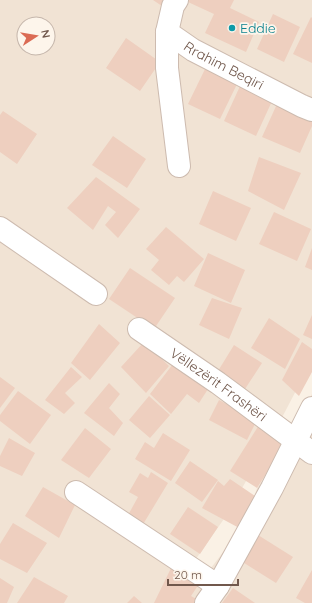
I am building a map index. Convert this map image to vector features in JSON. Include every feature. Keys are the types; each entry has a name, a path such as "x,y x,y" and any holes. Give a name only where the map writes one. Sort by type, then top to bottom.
{"street":[{"path":"177,0 173,6 167,32 167,68 179,166"},
{"name":"Rrahim Beqiri","path":"167,32 193,50 312,110"},
{"path":"0,228 96,294"},
{"name":"Vëllezërit Frashëri","path":"139,329 218,383 304,447"},
{"path":"76,492 212,594 272,488 304,447 312,408"}],"shaded area":[{"path":"0,0 312,0 312,360 276,429 226,516 165,603 0,603"},
{"path":"312,394 312,603 184,603 224,551 255,496 257,488 286,443"}],"building":[{"path":"153,0 166,0 162,6"},
{"name":"Eddie","path":"189,0 234,0 230,8 259,22 246,52 205,33 214,14 188,2"},
{"path":"273,14 300,27 284,62 257,49"},
{"path":"311,17 312,18 312,63 293,54"},
{"path":"126,38 160,62 140,91 106,68"},
{"path":"206,67 238,82 220,119 188,104"},
{"path":"241,84 273,99 256,136 224,121"},
{"path":"277,104 312,120 312,126 300,153 262,137"},
{"path":"3,111 37,134 17,164 0,152 0,115"},
{"path":"113,136 146,159 127,188 92,165"},
{"path":"259,157 301,173 284,210 248,191"},
{"path":"96,177 140,209 118,238 105,225 116,212 108,206 93,230 67,208"},
{"path":"213,191 251,208 236,241 199,224"},
{"path":"274,212 311,229 297,261 259,244"},
{"path":"166,227 204,259 184,282 177,276 169,285 151,270 159,260 146,249"},
{"path":"312,248 312,270 305,267"},
{"path":"208,253 245,270 231,303 194,286"},
{"path":"130,268 175,298 154,329 109,299"},
{"path":"212,298 242,308 229,339 199,325"},
{"path":"312,315 312,339 303,335"},
{"path":"269,318 300,339 285,369 251,348"},
{"path":"99,324 120,343 90,380 71,363"},
{"path":"144,342 169,366 146,393 121,367"},
{"path":"302,342 312,349 312,372 299,396 282,380"},
{"path":"234,345 262,363 243,392 218,371"},
{"path":"176,360 210,386 199,403 187,394 171,414 150,394"},
{"path":"71,367 82,377 65,393 75,403 64,414 45,400"},
{"path":"0,377 15,388 0,408"},
{"path":"109,383 120,394 109,408 123,423 114,436 84,413"},
{"path":"18,391 51,415 30,444 0,421 0,415"},
{"path":"149,396 170,415 150,438 129,420"},
{"path":"219,400 257,420 247,440 209,420"},
{"path":"259,425 286,443 257,488 230,471"},
{"path":"85,428 111,449 89,478 61,460"},
{"path":"163,433 190,450 171,481 135,459 145,442 154,448"},
{"path":"9,438 35,453 22,476 0,466 0,456"},
{"path":"190,461 218,480 202,502 175,483"},
{"path":"151,472 168,483 142,526 127,517 138,497 129,492 140,473 148,478"},
{"path":"230,479 255,496 241,529 202,508 218,481 224,486"},
{"path":"43,487 75,505 59,538 25,516"},
{"path":"188,507 218,527 200,554 170,534"},
{"path":"13,523 47,543 27,573 0,559 0,544"},
{"path":"258,535 293,557 276,583 241,561"},
{"path":"173,564 201,581 191,596 198,600 196,603 154,603"},
{"path":"312,570 312,603 305,603 296,598"},
{"path":"34,577 68,596 64,603 17,603"},
{"path":"0,578 14,587 7,603 0,603"},
{"path":"233,588 255,603 222,603"},
{"path":"134,596 142,603 127,603"}],"place":[{"name":"Eddie","path":"232,28"}]}
